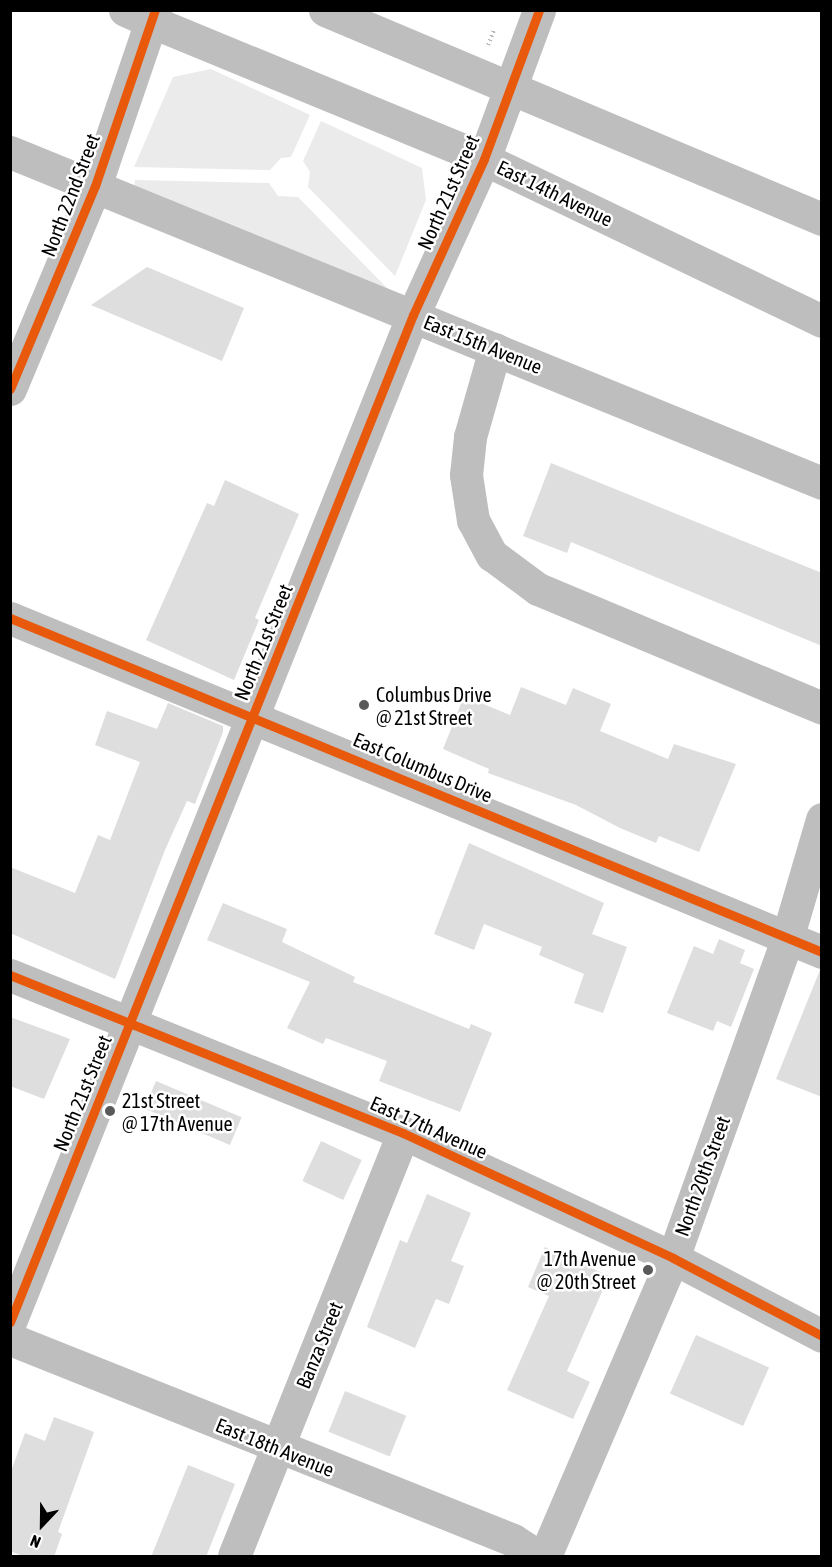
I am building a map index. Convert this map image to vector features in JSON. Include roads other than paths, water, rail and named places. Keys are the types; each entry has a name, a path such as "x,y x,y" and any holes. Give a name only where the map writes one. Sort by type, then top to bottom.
{"main road":[{"path":"325,10 571,117 822,219"},
{"name":"North 21st Street","path":"10,1322 413,315 484,159 539,10"},
{"name":"East 14th Avenue","path":"143,14 484,159 822,321"},
{"name":"North 22nd Street","path":"10,389 95,186 143,14"},
{"name":"East 15th Avenue","path":"10,152 822,483"},
{"path":"495,349 470,437 466,475 473,520 492,555 538,589 822,708"},
{"name":"East Columbus Drive","path":"10,618 253,716 822,952"},
{"name":"North 20th Street","path":"545,1557 673,1258 787,939 822,819"},
{"name":"East 17th Avenue","path":"10,975 403,1133 673,1258 822,1336"},
{"name":"Banza Street","path":"234,1557 403,1133"},
{"name":"East 18th Avenue","path":"10,1339 278,1449 513,1540 538,1557"}],"place":[{"name":"Columbus Drive @ 21st Street","path":"364,705"},
{"name":"21st Street @ 17th Avenue","path":"110,1111"},
{"name":"17th Avenue @ 20th Street","path":"648,1270"}]}
